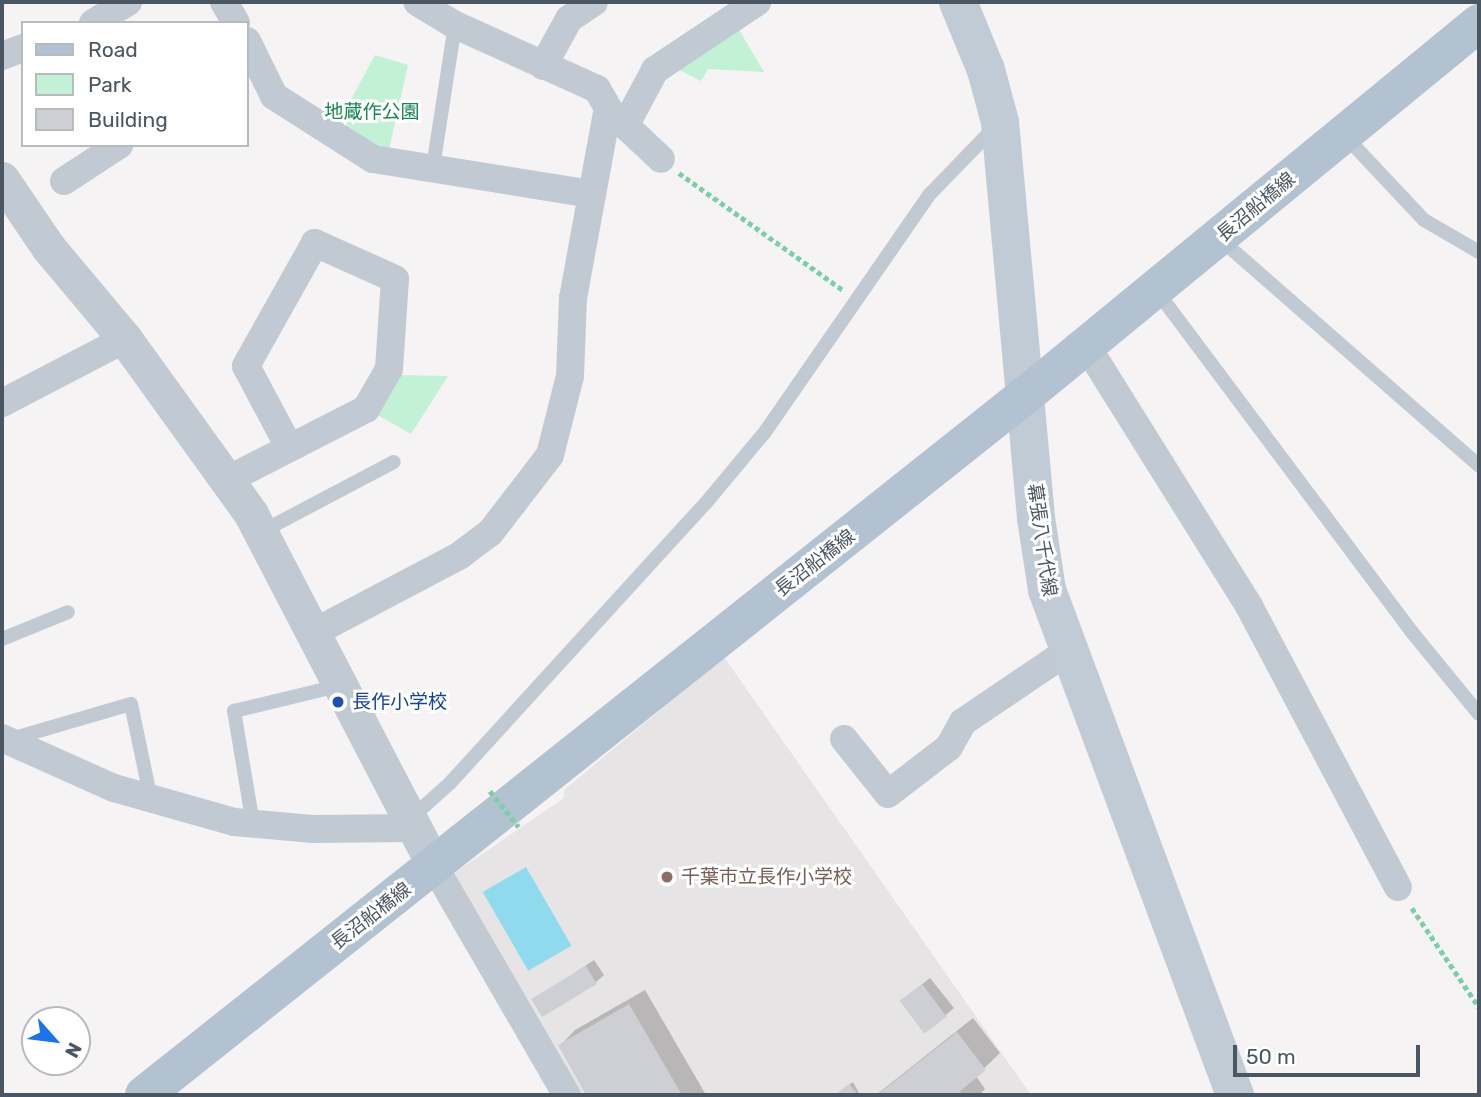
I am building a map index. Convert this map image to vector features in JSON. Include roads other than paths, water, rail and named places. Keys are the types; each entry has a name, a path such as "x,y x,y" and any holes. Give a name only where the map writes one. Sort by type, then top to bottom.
{"main road":[{"name":"幕張八千代線","path":"958,2 986,70 1000,122 1041,558 1068,651 1236,1095"},
{"name":"長沼船橋線","path":"144,1095 1027,394 1479,23"}],"street":[{"path":"101,21 128,2"},
{"path":"224,2 235,21"},
{"path":"416,2 455,25 597,89 616,117 661,159"},
{"path":"543,66 569,19 594,2"},
{"path":"311,635 459,556 490,533 550,455 570,376 573,298 592,194 616,117 655,70 757,2"},
{"path":"2,56 21,49"},
{"path":"249,51 274,96 373,159 592,194"},
{"path":"64,181 116,147"},
{"path":"2,179 48,247 125,339 229,479 260,532 311,635 434,866 567,1095"},
{"path":"229,479 288,445 366,409 389,369 395,279 315,243 246,366 288,445"},
{"path":"2,403 125,339"},
{"path":"1086,345 1249,606 1398,887"},
{"path":"844,739 888,794 949,747 963,722 1068,651"},
{"path":"4,739 151,800 253,824 313,830 411,824"}],"lane":[{"path":"433,167 455,25"},
{"path":"411,824 705,504 765,432 930,194 1000,122"},
{"path":"1344,135 1424,220 1479,252"},
{"path":"1219,238 1479,466"},
{"path":"1156,289 1410,631 1479,714"},
{"path":"260,532 394,462"},
{"path":"2,639 68,612"},
{"path":"253,824 234,711 338,686"},
{"path":"4,739 131,704 151,800"}],"water":[{"path":"526,867 572,946 528,971 483,892"}],"place":[{"name":"長作小学校","path":"338,702"},
{"name":"千葉市立長作小学校","path":"667,877"}],"park label":[{"name":"地蔵作公園","path":"372,112"}]}
